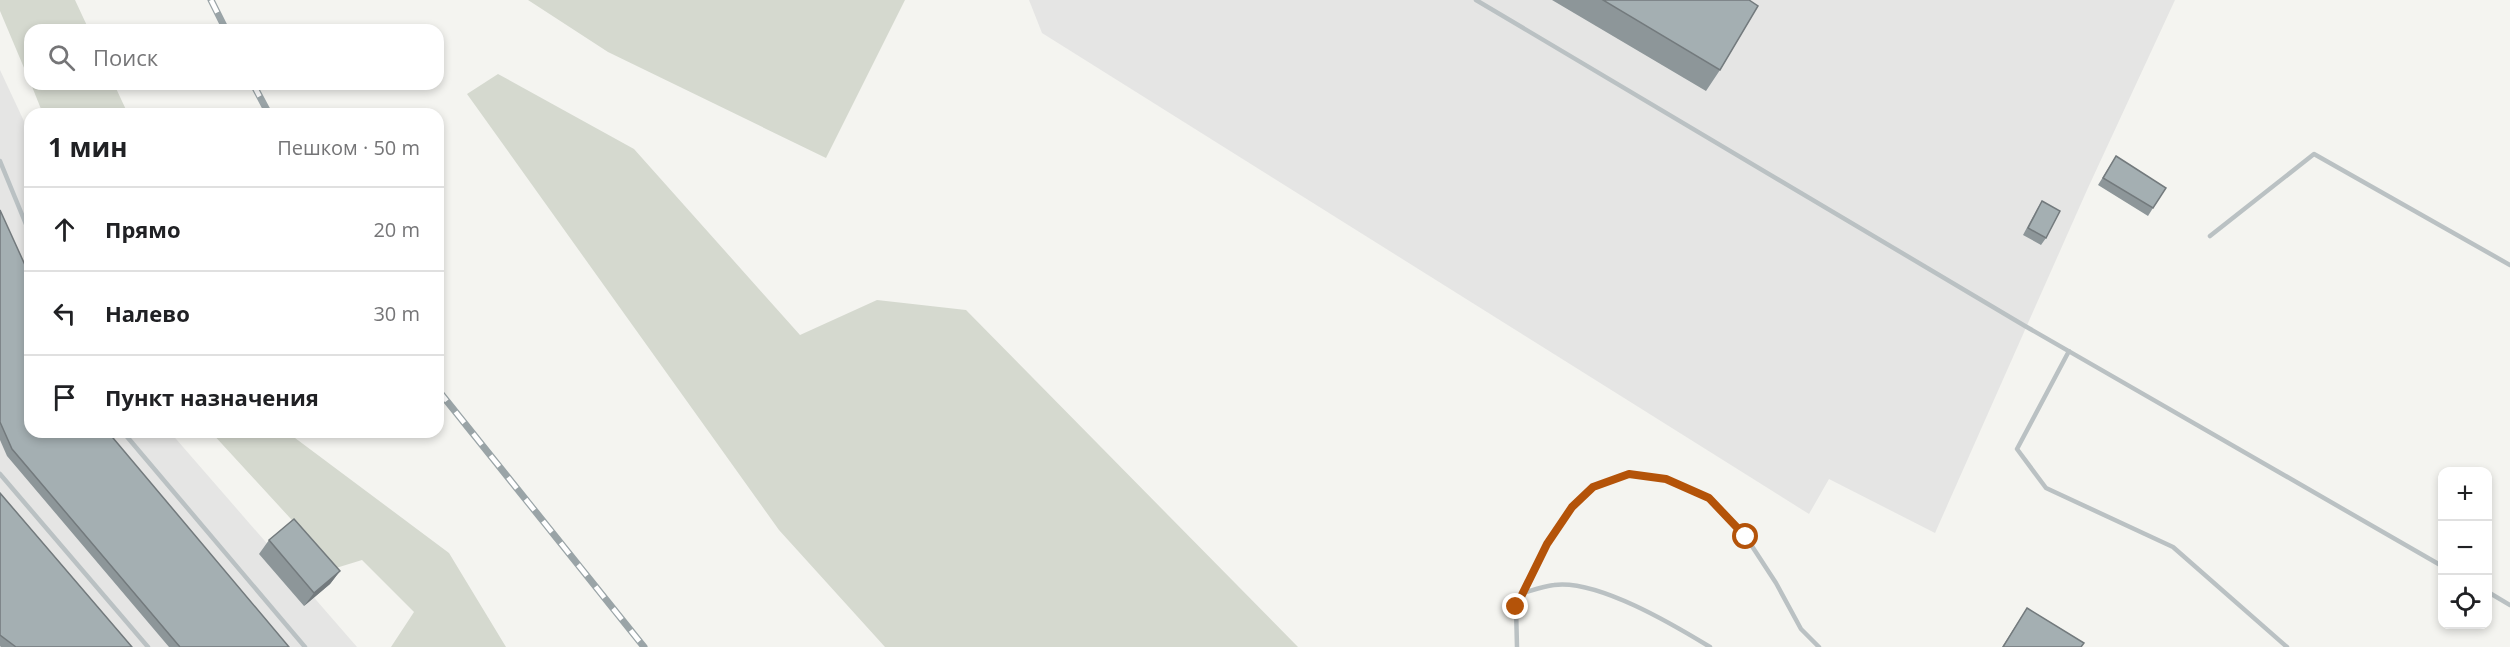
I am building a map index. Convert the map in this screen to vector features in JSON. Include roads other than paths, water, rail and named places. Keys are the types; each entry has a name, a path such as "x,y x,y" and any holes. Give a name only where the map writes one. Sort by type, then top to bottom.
{"lane":[{"path":"1476,0 2069,351 2438,564"},
{"path":"2210,236 2314,154 2510,265"},
{"path":"0,161 24,219"},
{"path":"2069,351 2017,449 2046,488 2173,547 2287,647"},
{"path":"128,438 305,647"},
{"path":"0,474 148,647"},
{"path":"1517,647 1516,607 1547,544 1572,507 1593,487 1629,474 1666,479 1709,498 1746,537 1776,583 1801,629 1819,647"},
{"path":"1523,593 1556,584 1599,590 1670,622 1710,647"},
{"path":"2492,595 2510,605"}],"railway":[{"path":"211,0 223,24"},
{"path":"256,90 266,108"},
{"path":"444,397 644,647"}]}
